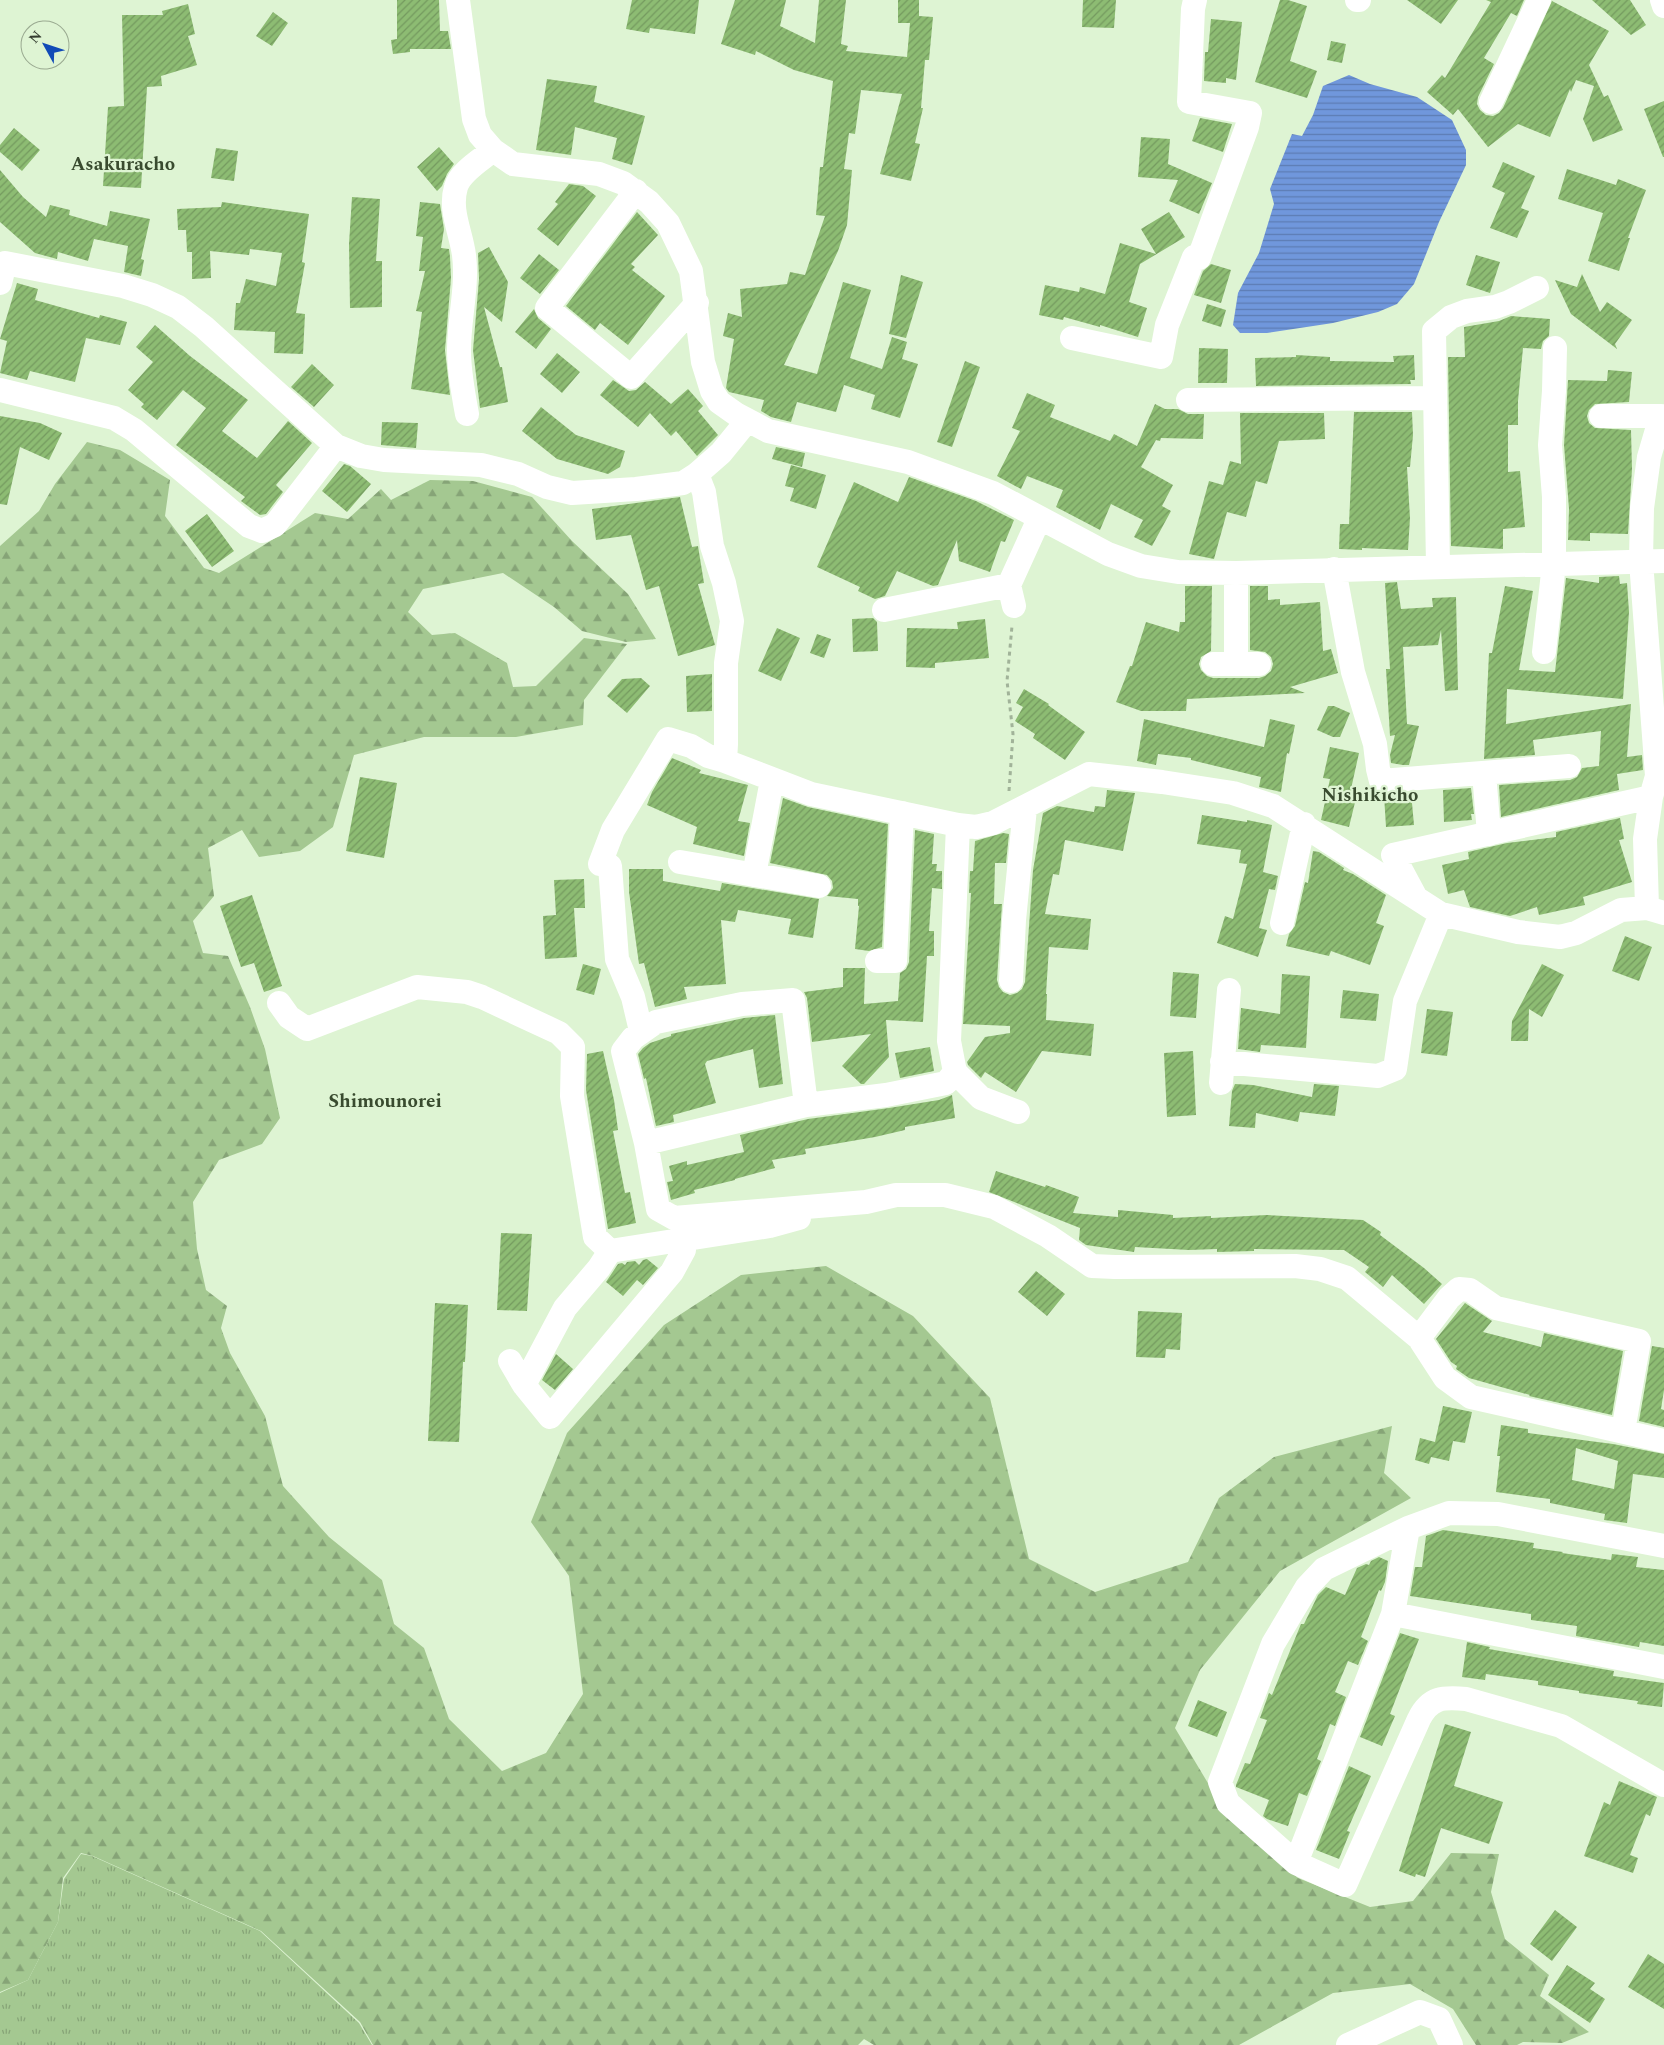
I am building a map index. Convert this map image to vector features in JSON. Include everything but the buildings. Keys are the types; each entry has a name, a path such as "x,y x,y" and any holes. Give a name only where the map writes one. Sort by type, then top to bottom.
{"street":[{"path":"458,0 474,119 480,135 493,150 513,164 599,174 623,183 636,191 668,223 691,271 697,303 703,362 712,391 719,402 747,422 768,431 908,462 993,494 1108,554 1141,566 1178,572 1334,570 1652,561"},
{"path":"1072,338 1161,357 1167,325 1194,257 1199,258 1248,127 1250,113 1189,102 1195,0"},
{"path":"1491,102 1539,0"},
{"path":"1662,0 1664,6"},
{"path":"467,414 460,376 458,349 465,279 464,254 455,218 454,197 456,185 464,174 493,150"},
{"path":"636,191 547,308 630,377 697,303"},
{"path":"2,268 123,286 152,295 178,307 204,327 336,446 361,456 384,460 481,465 518,474 548,487 572,493 683,483 697,474 721,452 747,422"},
{"path":"1438,566 1434,331 1451,316 1467,311 1495,307 1537,288"},
{"path":"1544,652 1554,564 1554,497 1550,445 1555,348"},
{"path":"0,390 114,418 134,430 249,526 262,531 276,525 336,446"},
{"path":"1188,400 1435,398"},
{"path":"641,1031 633,997 617,959 610,866 600,864 613,830 668,739 691,746 708,756 811,794 958,825 976,827 993,823 1089,774 1162,782 1233,793 1273,806 1304,824 1441,914 1518,932 1560,937 1576,933 1621,910 1656,910 1645,839 1657,783 1652,561 1642,508 1649,457 1661,416 1601,416"},
{"path":"697,474 704,492 712,546 724,583 732,621 726,663 725,762"},
{"path":"884,610 1011,596 1040,520"},
{"path":"1334,570 1353,672 1375,744 1381,781 1569,766"},
{"path":"1213,664 1248,664 1236,572"},
{"path":"1484,773 1488,834"},
{"path":"754,875 772,780"},
{"path":"1415,896 1393,855 1488,834 1657,783"},
{"path":"1011,981 1016,812"},
{"path":"877,961 895,961 902,813"},
{"path":"1282,923 1304,824"},
{"path":"958,825 949,1040 955,1072 981,1098 1018,1112"},
{"path":"680,862 819,886"},
{"path":"1229,990 1222,1072 1378,1076 1394,1069 1405,1001 1441,914"},
{"path":"279,1003 289,1017 306,1029 417,987 447,990 482,997 560,1033 572,1047 572,1096 596,1237 610,1251"},
{"path":"806,1105 793,1000 742,1004 656,1022 633,1038 623,1051 646,1143 658,1209 674,1218 866,1202"},
{"path":"646,1143 806,1105 886,1095 946,1083 955,1072"},
{"path":"524,1385 565,1308 599,1268 610,1251 683,1238 770,1226 810,1214 896,1195 945,1195 994,1207 1048,1236 1092,1266 1295,1266 1320,1269 1347,1278 1419,1338 1445,1378 1471,1397 1664,1441"},
{"path":"510,1361 524,1385 550,1417 672,1272 684,1250 683,1238"},
{"path":"1419,1338 1449,1298 1459,1289 1470,1290 1496,1308 1639,1341 1623,1431"},
{"path":"1664,1546 1498,1514 1449,1513 1408,1528 1324,1569 1307,1587 1273,1644 1220,1782 1228,1803 1296,1863 1345,1884 1422,1713 1425,1707 1436,1700 1466,1699 1561,1726 1664,1785"},
{"path":"1296,1863 1393,1614 1408,1528"},
{"path":"1393,1614 1664,1667"},
{"path":"1348,2045 1420,2012 1439,2019 1451,2045"}],"path":[{"path":"1011,596 1006,680 1013,734 1016,812"}],"green space":[{"path":"87,442 120,450 170,480 165,516 204,568 219,573 315,513 348,519 381,489 391,500 430,480 473,481 532,497 572,541 628,594 656,639 626,642 582,631 554,607 503,573 423,589 408,612 432,635 455,633 507,663 513,687 536,686 584,638 627,644 584,700 583,725 516,737 424,737 354,755 333,827 300,851 259,857 242,830 208,848 214,896 193,921 203,953 228,956 250,1007 265,1049 280,1118 262,1144 219,1160 193,1202 197,1249 206,1290 227,1306 221,1328 230,1353 265,1416 283,1486 329,1537 382,1580 394,1624 424,1648 449,1719 502,1771 546,1753 583,1694 569,1576 531,1522 567,1433 664,1325 741,1275 826,1266 913,1316 990,1398 1029,1559 1095,1592 1188,1562 1219,1498 1274,1457 1392,1426 1384,1473 1411,1498 1280,1571 1200,1670 1175,1728 1227,1815 1298,1878 1370,1907 1413,1901 1451,1853 1499,1854 1491,1892 1505,1939 1549,1975 1540,1996 1589,2032 1562,2043 1523,2042 1517,2045 1476,2045 1453,2009 1410,1984 1333,1993 1239,2045 874,2045 864,2039 858,2045 373,2045 360,2022 261,1931 93,1856 81,1853 63,1878 58,1922 28,1980 0,1992 0,546 39,511 55,484"},
{"path":"81,1854 92,1856 260,1931 359,2023 372,2045 0,2045 0,1993 28,1980 58,1922 64,1879"}],"water":[{"path":"1349,75 1370,84 1417,97 1452,120 1466,150 1466,165 1439,222 1414,284 1397,304 1378,312 1333,323 1267,333 1240,333 1233,325 1238,293 1259,253 1274,204 1270,189 1292,134 1302,136 1313,115 1323,86"}],"district":[{"name":"Asakuracho","path":"123,163"},
{"name":"Nishikicho","path":"1370,794"},
{"name":"Shimounorei","path":"385,1100"}]}
